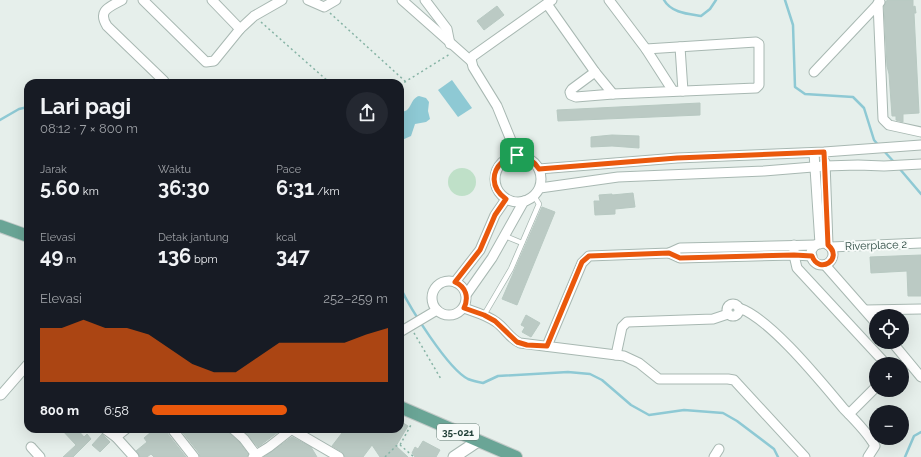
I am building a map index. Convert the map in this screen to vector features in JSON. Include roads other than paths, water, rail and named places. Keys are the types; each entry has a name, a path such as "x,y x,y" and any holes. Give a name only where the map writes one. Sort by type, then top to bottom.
{"main road":[{"path":"0,226 24,235"},
{"name":"35-021","path":"404,409 515,457"}],"street":[{"path":"122,0 106,10 103,15 107,26 162,79"},
{"path":"143,0 206,62 214,61 240,29 254,16 282,0"},
{"path":"212,0 240,29"},
{"path":"308,0 324,7 336,0"},
{"path":"402,0 471,61 473,67 497,106 517,155"},
{"path":"425,0 446,29 453,46"},
{"path":"609,0 646,49 673,91"},
{"path":"471,61 473,56 550,2 595,72 613,94"},
{"path":"814,72 880,2"},
{"path":"880,2 884,119 889,125 921,132"},
{"path":"595,72 572,89 571,94 575,97 758,88 760,84 759,44 756,41 646,49"},
{"path":"680,47 683,91"},
{"path":"539,169 677,158 814,153 906,148 921,145"},
{"path":"824,152 820,167 824,245"},
{"path":"814,153 820,167"},
{"path":"466,295 492,258 524,202 534,196 540,188 541,175 539,169 530,159 517,155 503,161 495,173 496,188 506,199 524,202"},
{"path":"540,188 618,177 858,165 884,166 921,164"},
{"path":"455,282 480,250 495,215 506,199"},
{"name":"Riverplace 2","path":"669,253 680,248 921,243"},
{"path":"794,245 794,255 798,268 880,357"},
{"path":"825,265 833,258 832,250 824,245 813,248 812,256 815,262 825,265 869,314"},
{"path":"547,346 572,284 582,262 586,257 594,255 669,253 680,258 794,255 812,256"},
{"path":"404,330 433,312 454,315 464,308 466,295 462,287 455,282 447,281 436,287 432,299 433,312"},
{"path":"464,308 484,315 495,321 517,342 527,345 547,346 624,356 639,363 659,379 728,378 734,380 805,457"},
{"path":"616,355 622,327 627,322 713,319 728,314 736,316 739,312 739,308 751,313 775,334 813,372 875,446 868,457"},
{"path":"909,311 921,309"},
{"path":"909,368 921,377"},
{"path":"1,395 24,369"},
{"path":"849,414 869,394"},
{"path":"110,433 134,457"},
{"path":"116,437 121,433"},
{"path":"175,433 194,457"},
{"path":"237,433 258,456 286,433"},
{"path":"298,433 339,457"},
{"path":"454,457 478,441"},
{"path":"31,447 40,457"}],"lane":[{"path":"484,315 510,269 539,204 534,196"},
{"path":"505,236 522,243"}],"water":[{"path":"452,80 472,108 458,117 438,90"},
{"path":"419,96 426,98 429,102 428,111 430,119 426,122 415,124 411,136 404,139 404,111 409,108"}],"waterway":[{"path":"664,0 671,8 701,16 710,9 716,0"},
{"path":"785,0 793,25 795,87 805,94 853,97 864,108 874,140 879,146"},
{"path":"0,120 19,109 24,108"},
{"path":"883,150 894,162"},
{"path":"899,168 921,194"},
{"path":"404,294 440,351 450,363 468,379 483,383 498,376 568,372 590,374 602,380 631,405 649,415 684,410 723,413 737,421 774,449 778,457"},
{"path":"905,457 914,436 921,432"}]}
